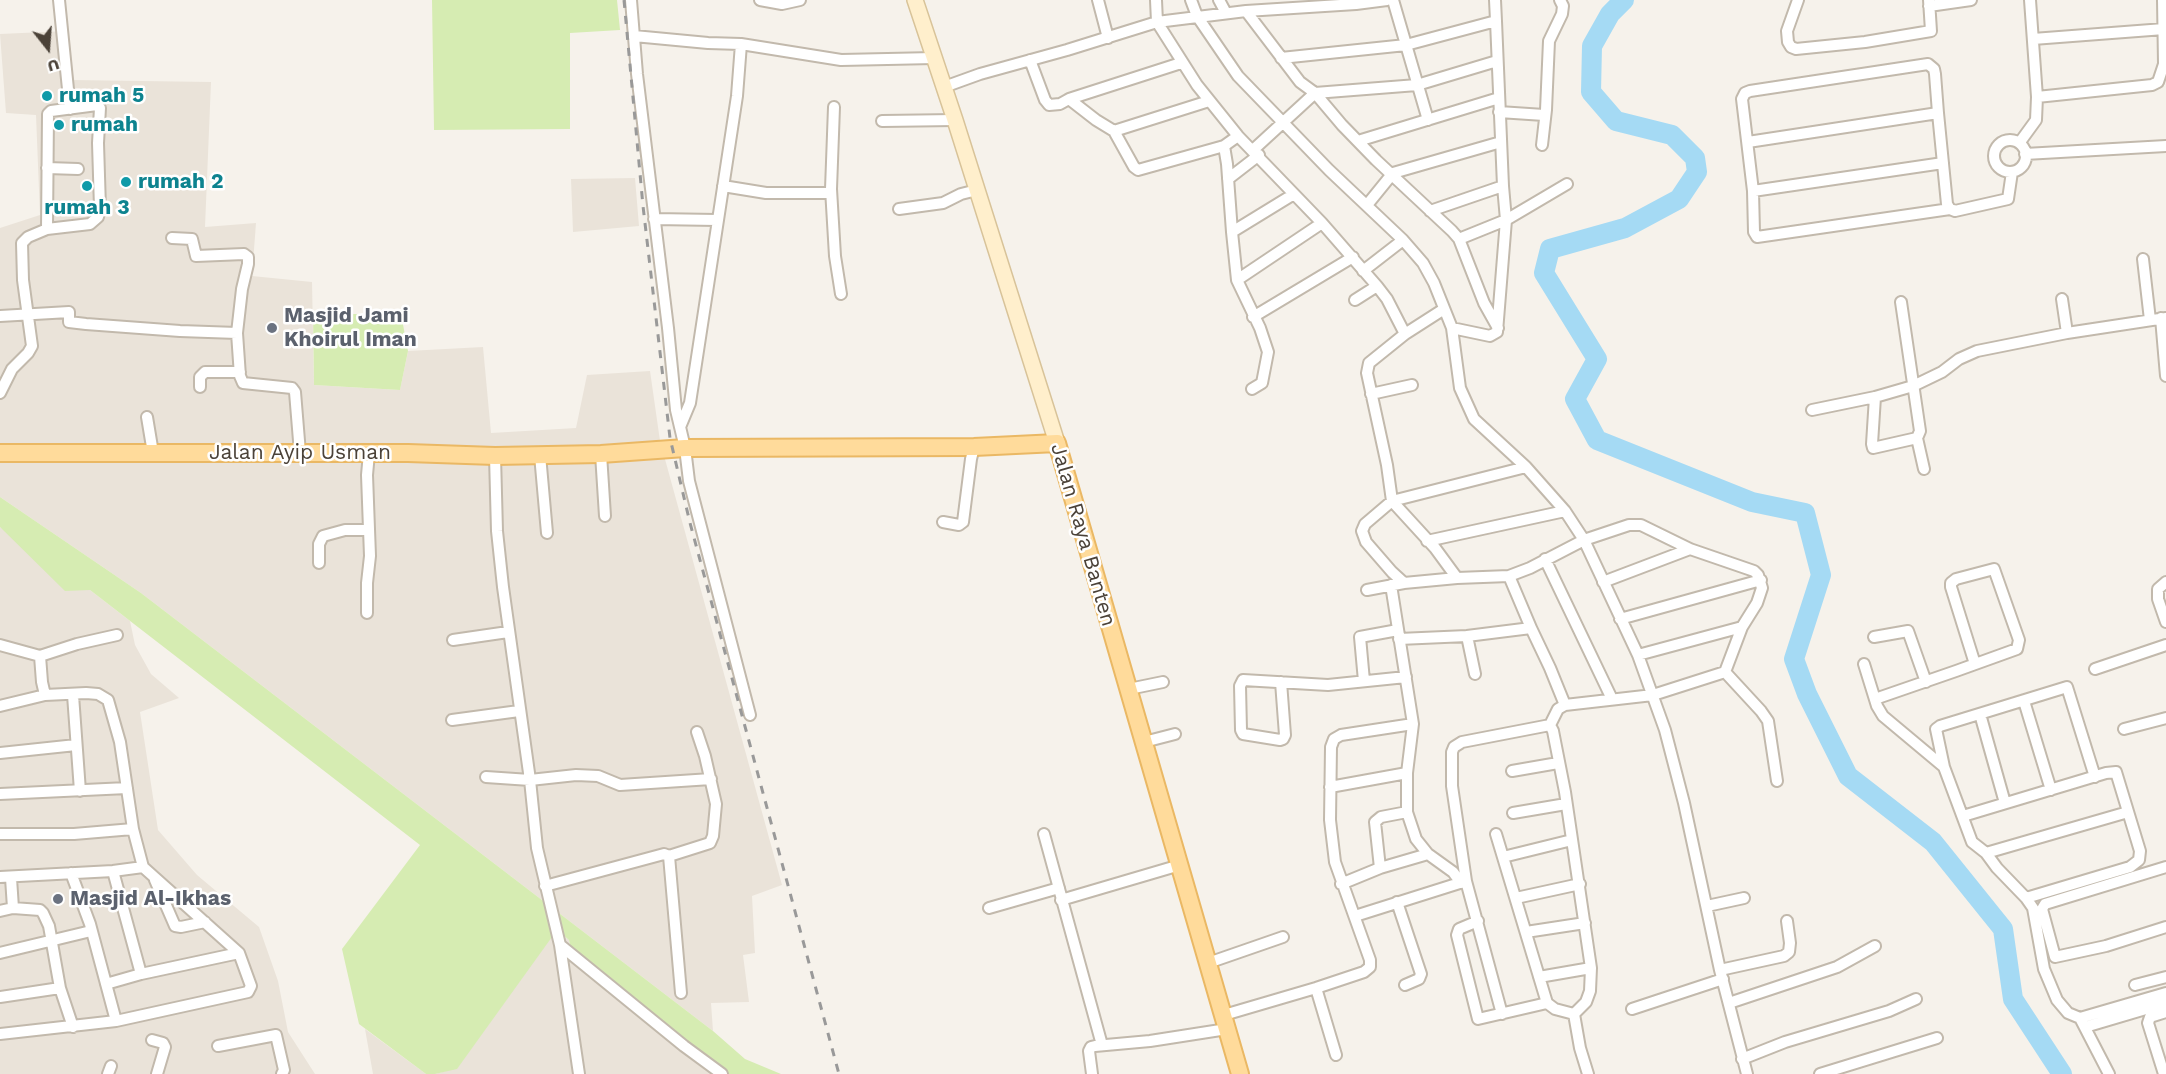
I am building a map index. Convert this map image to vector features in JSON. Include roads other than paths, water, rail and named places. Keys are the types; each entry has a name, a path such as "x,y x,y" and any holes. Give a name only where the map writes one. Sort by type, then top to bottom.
{"main road":[{"name":"Jalan Raya Banten","path":"915,0 956,120 1057,443 1144,742 1175,867 1208,963 1240,1074"},
{"name":"Jalan Ayip Usman","path":"0,453 369,453 495,456 601,454 685,448 974,447 1057,443"}],"street":[{"path":"59,0 70,109"},
{"path":"631,0 637,74 676,410 685,448 689,481 750,715"},
{"path":"760,0 782,4 800,0"},
{"path":"1098,0 1108,38"},
{"path":"1156,0 1157,22 1181,63 1209,101 1238,136 1256,152 1353,257 1387,299 1405,334"},
{"path":"1191,0 1197,16 1238,76 1282,123 1403,240 1423,263 1434,283 1452,328 1460,388 1474,419 1486,433 1526,467 1565,511 1584,540 1638,656 1653,695 1684,803 1721,975 1747,1074"},
{"path":"1219,0 1226,13"},
{"path":"944,87 980,74 1157,22 1246,11 1386,0"},
{"path":"1393,0 1428,120"},
{"path":"1452,328 1490,336 1497,332 1498,328 1506,220 1498,98 1495,0"},
{"path":"1542,145 1549,41 1562,14 1563,6 1560,0"},
{"path":"1798,0 1787,31 1788,42 1796,49 1925,33 1930,31 1929,3 1971,0"},
{"path":"2020,142 2036,120 2037,97 2030,0"},
{"path":"2037,97 2152,85 2158,82 2164,64 2163,0"},
{"path":"1246,11 1300,82 1315,93 1358,141 1459,239 1484,303 1498,328"},
{"path":"1281,58 1406,45 1496,21"},
{"path":"2033,39 2164,29"},
{"path":"634,36 741,44 841,60 934,58"},
{"path":"680,427 690,403 737,96 741,44"},
{"path":"1030,60 1049,105 1060,104 1069,99 1181,63"},
{"path":"1228,179 1282,123 1315,93 1417,85 1497,61"},
{"path":"1950,209 1947,204 1934,69 1928,64 1745,93 1742,99 1753,191 1754,232 1757,237 1762,238 1950,209 1954,211 2008,199 2012,172 2024,163 2025,154 2020,142"},
{"path":"1358,141 1498,98"},
{"path":"1069,99 1114,131 1134,167 1138,170 1224,146 1238,136"},
{"path":"1114,131 1209,101"},
{"path":"0,393 12,369 32,346 23,280 22,243 28,237 47,229 90,224 98,217 100,208 98,143 100,108 97,105 51,111 48,114 47,229"},
{"path":"834,107 831,193 835,256 841,294"},
{"path":"1499,112 1544,115"},
{"path":"1748,142 1938,113"},
{"path":"882,121 956,120"},
{"path":"2012,172 1998,167 1994,153 2002,142 2012,140 2020,142"},
{"path":"1367,205 1393,173 1501,141"},
{"path":"1224,146 1237,280 1268,351 1262,383 1252,389"},
{"path":"2025,154 2166,146"},
{"path":"1753,191 1943,163"},
{"path":"47,168 78,169"},
{"path":"1459,239 1506,220 1567,184"},
{"path":"723,186 766,193 831,193"},
{"path":"1430,211 1503,186"},
{"path":"899,209 944,203 961,194 977,190"},
{"path":"1232,232 1294,194"},
{"path":"654,219 717,220"},
{"path":"1237,280 1322,223"},
{"path":"172,238 192,239 196,256 244,254 248,257 237,333 240,372 243,383 292,388 295,392 300,453"},
{"path":"1363,271 1403,240"},
{"path":"1253,317 1353,257"},
{"path":"2143,259 2159,319 2166,376"},
{"path":"1355,300 1377,286"},
{"path":"2062,298 2067,333"},
{"path":"1901,302 1920,431 1917,438 1924,469"},
{"path":"1444,309 1405,334 1369,363 1367,373 1392,501 1457,578"},
{"path":"0,316 69,312 69,322 237,333"},
{"path":"1812,410 1875,397 1913,386 1942,372 1959,358 1968,354 2020,341 2159,319"},
{"path":"200,387 200,377 205,372 240,372"},
{"path":"1371,394 1412,385"},
{"path":"1875,397 1873,448 1917,438"},
{"path":"147,417 153,453"},
{"path":"943,522 959,525 963,522 970,459 974,447"},
{"path":"367,613 366,583 370,555 367,476 369,453"},
{"path":"601,454 606,516"},
{"path":"540,455 547,533"},
{"path":"495,456 497,531 537,848 560,945 579,1074"},
{"path":"1404,583 1366,542 1362,531 1365,524 1392,501 1526,467"},
{"path":"1427,541 1565,511"},
{"path":"1366,590 1404,583 1509,576 1584,540 1638,524 1690,549 1754,571 1761,580 1762,588 1742,627 1725,672"},
{"path":"319,563 319,544 323,536 345,530 369,530"},
{"path":"1603,582 1690,549"},
{"path":"1545,559 1611,699"},
{"path":"1875,699 1926,682 2017,649 2020,644 1994,569 1956,579 1951,587 1975,664"},
{"path":"1509,576 1565,705"},
{"path":"1620,619 1761,580"},
{"path":"2166,582 2157,589 2166,622"},
{"path":"1390,585 1413,724 1407,773 1407,812 1416,839 1428,854 1464,882"},
{"path":"1638,656 1742,627"},
{"path":"1364,681 1360,637 1398,634 1467,636 1531,628"},
{"path":"1874,637 1908,631 1926,682"},
{"path":"453,640 508,632"},
{"path":"0,645 40,656 77,644 117,635"},
{"path":"1467,636 1475,674"},
{"path":"2096,669 2166,645"},
{"path":"40,656 45,695"},
{"path":"1864,664 1883,716 1944,766"},
{"path":"1502,1014 1478,921 1464,882 1452,786 1451,761 1454,747 1462,742 1550,724 1558,710 1565,705 1653,695 1725,672"},
{"path":"1725,672 1768,721 1777,781"},
{"path":"1281,682 1285,735 1283,739 1243,734 1241,730 1241,682 1243,680 1281,682 1320,685 1406,677"},
{"path":"1129,689 1163,682"},
{"path":"2095,777 2067,687 1936,729 1944,766 1972,842 1986,853 2026,898 2035,916 2044,969 2057,1000 2068,1013 2082,1022 2109,1074"},
{"path":"73,694 80,791"},
{"path":"0,702 45,695 73,694 98,694 108,700 120,742 133,829 143,867 238,953 250,986 248,993 116,1021 74,1028 0,1035"},
{"path":"2024,700 2051,790"},
{"path":"452,720 519,711"},
{"path":"1980,714 2005,803"},
{"path":"2124,729 2166,718"},
{"path":"1092,1074 1089,1051 1091,1047 1149,1041 1225,1022 1364,972 1370,967 1370,960 1355,916 1341,884 1334,853 1330,820 1330,757 1334,739 1341,735 1413,724"},
{"path":"1550,724 1580,884 1591,968 1590,991 1586,1002 1574,1014"},
{"path":"545,886 664,854 669,856 710,843 716,815 711,779 697,732"},
{"path":"1144,742 1175,734"},
{"path":"0,753 76,745"},
{"path":"1512,771 1558,763"},
{"path":"1963,816 2116,772 2140,851 2136,865 2026,898"},
{"path":"1330,787 1407,773"},
{"path":"486,777 530,780 576,775 598,776 620,785 711,779"},
{"path":"0,794 127,788"},
{"path":"1513,813 1566,804"},
{"path":"1380,868 1375,822 1381,817 1407,812"},
{"path":"1986,853 2128,812"},
{"path":"0,834 74,834 133,829"},
{"path":"1044,834 1102,1045"},
{"path":"1496,834 1547,1003 1556,1009 1574,1014"},
{"path":"1503,857 1572,840"},
{"path":"1341,884 1380,868 1428,854"},
{"path":"669,856 681,993"},
{"path":"13,908 5,878 143,867"},
{"path":"1061,900 1175,867"},
{"path":"2166,867 2044,904 2042,909 2055,957 2106,946 2166,927"},
{"path":"113,871 141,974"},
{"path":"71,873 91,931 116,1021"},
{"path":"153,875 175,926 205,922"},
{"path":"1355,916 1464,882"},
{"path":"1516,898 1580,884"},
{"path":"990,908 1059,888"},
{"path":"1707,906 1744,898"},
{"path":"1397,902 1420,974 1419,979 1404,985"},
{"path":"0,911 13,908 40,910 43,913 49,926 60,988 74,1028"},
{"path":"1478,921 1459,929 1457,935 1478,1019 1547,1003"},
{"path":"1632,1009 1721,975 1784,956 1789,952 1790,943 1787,921"},
{"path":"1526,932 1585,923"},
{"path":"0,952 91,931"},
{"path":"1208,963 1283,937"},
{"path":"560,945 722,1074"},
{"path":"1729,1004 1837,967 1875,946"},
{"path":"106,984 238,953"},
{"path":"1539,977 1591,968"},
{"path":"2134,985 2166,977"},
{"path":"0,997 60,988"},
{"path":"1316,988 1336,1055"},
{"path":"2082,1022 2166,993"},
{"path":"1742,1059 1785,1042 1889,1011 1916,999"},
{"path":"2082,1022 2166,1003"},
{"path":"2164,1074 2148,1023 2150,1017 2166,1012"},
{"path":"1574,1014 1580,1048 1588,1074"},
{"path":"218,1046 276,1035 284,1070 282,1074"},
{"path":"1820,1074 1937,1038"},
{"path":"152,1040 163,1043 165,1047 157,1074"}],"waterway":[{"path":"1624,0 1610,14 1592,46 1591,92 1616,121 1672,135 1695,158 1697,172 1679,199 1625,228 1550,249 1544,273 1597,359 1575,399 1597,440 1752,502 1805,513 1821,575 1794,659 1807,694 1848,776 1933,842 2003,929 2013,999 2062,1074"}],"railway":[{"path":"624,0 643,206 670,438 690,523 839,1074"}],"place":[{"name":"rumah 5","path":"47,96"},
{"name":"rumah","path":"59,125"},
{"name":"rumah 2","path":"126,182"},
{"name":"rumah 3","path":"87,186"},
{"name":"Masjid Jami Khoirul Iman","path":"272,328"},
{"name":"Masjid Al-Ikhas","path":"58,899"}]}
